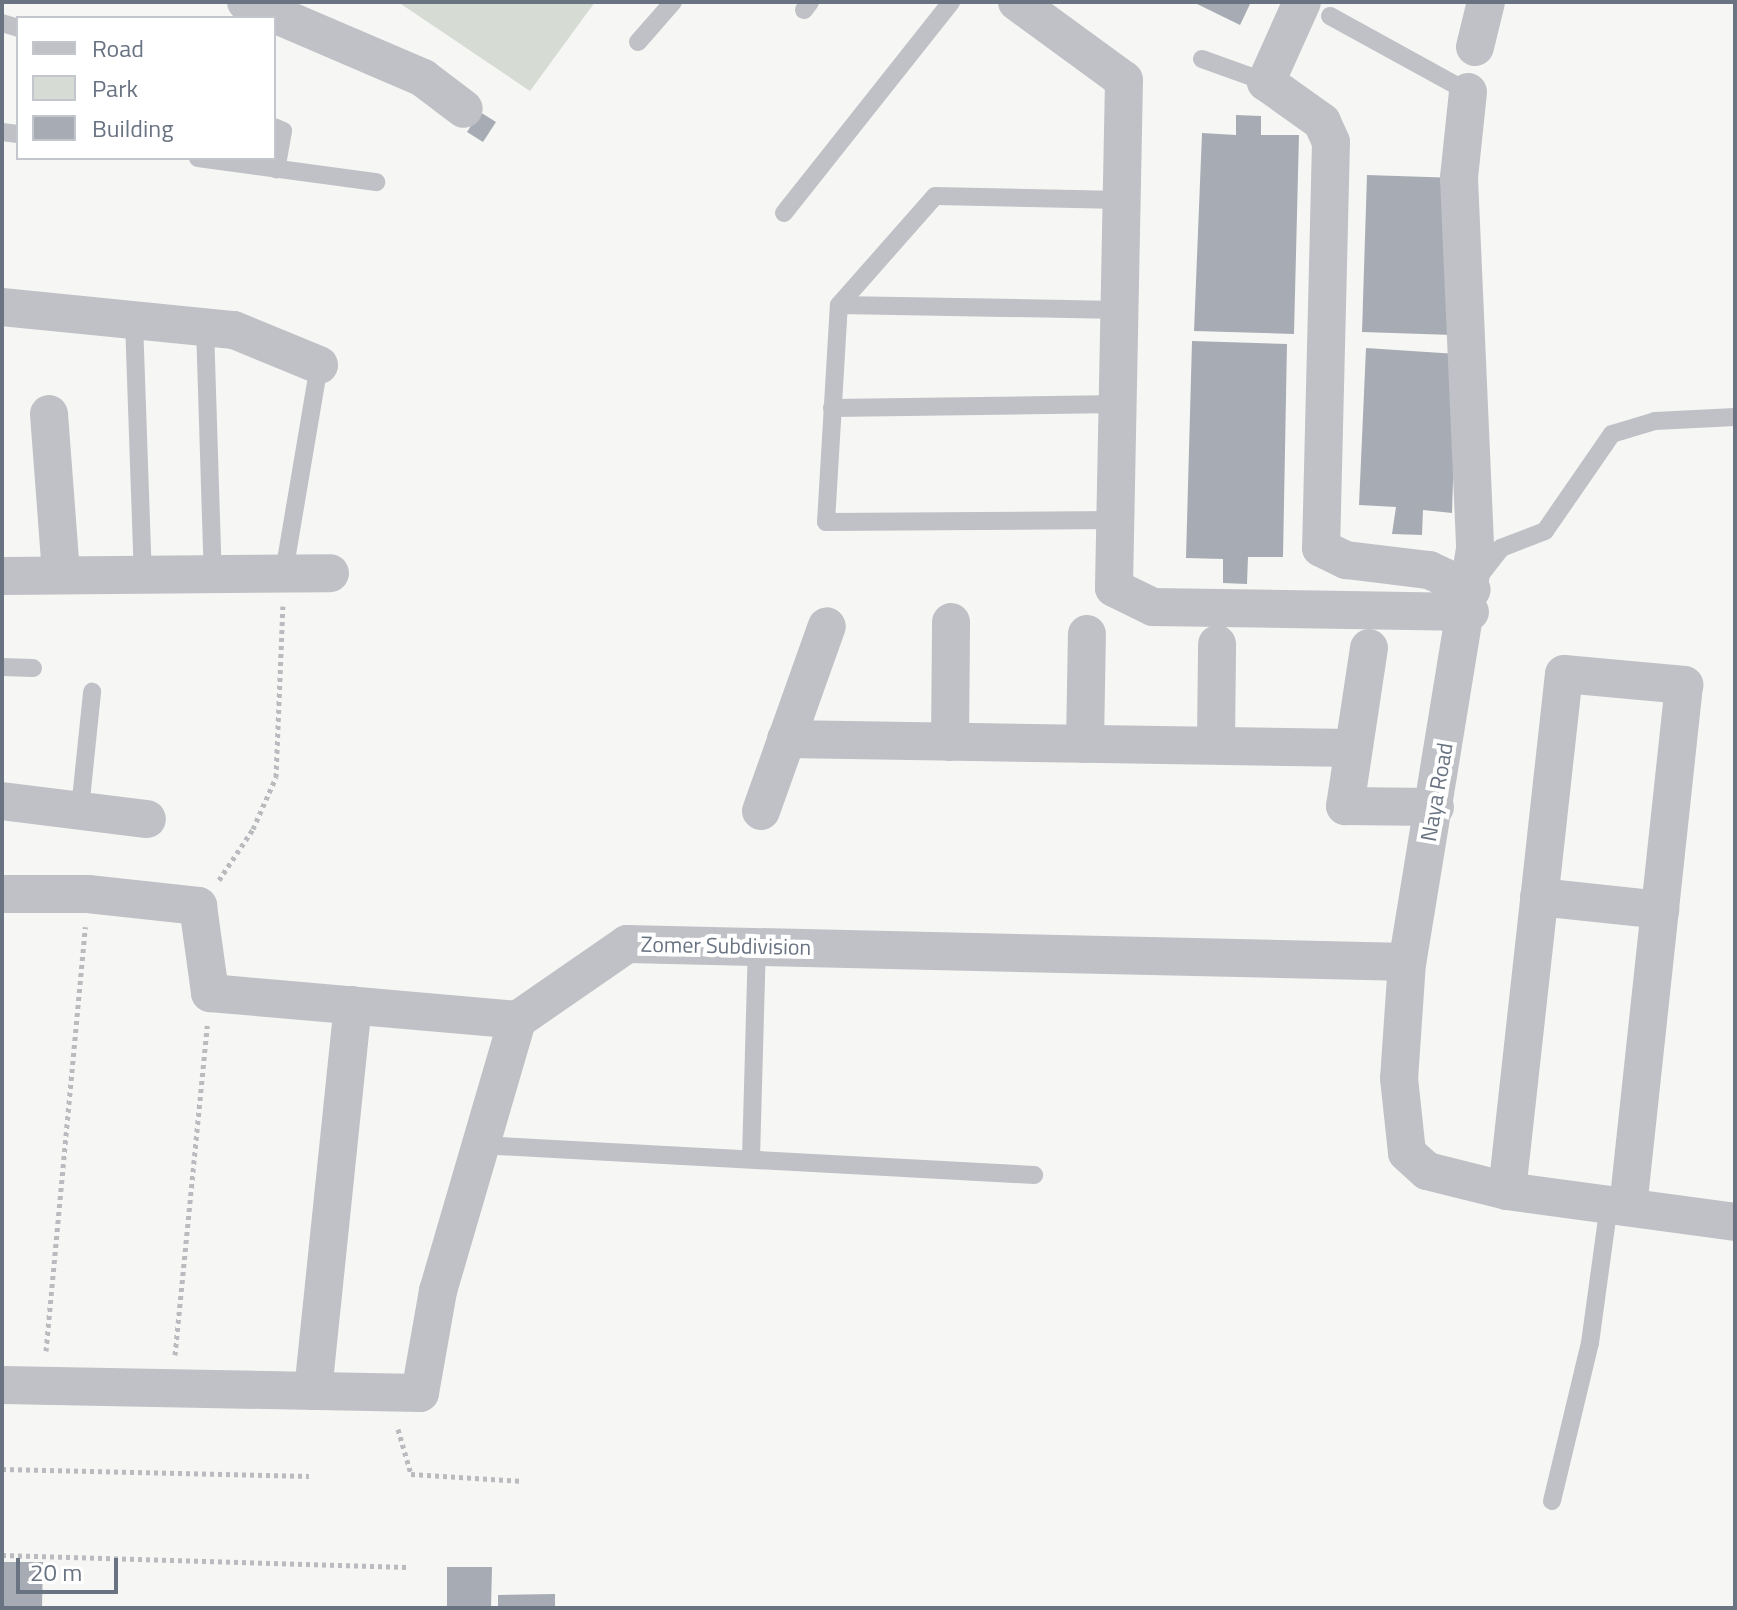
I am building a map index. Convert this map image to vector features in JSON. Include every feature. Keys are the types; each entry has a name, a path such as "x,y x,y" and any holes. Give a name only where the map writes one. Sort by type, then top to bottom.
{"street":[{"path":"246,2 423,78 464,109"},
{"path":"1017,2 1124,80 1113,586 1146,606 1471,601"},
{"path":"1475,47 1486,2"},
{"path":"1316,9 1269,63 1266,82 1322,122 1331,142 1321,548 1346,560 1429,570 1471,601"},
{"name":"Naya Road","path":"1468,92 1459,178 1475,549 1471,601 1407,962 1399,1078 1407,1153 1427,1171 1507,1191 1735,1222"},
{"path":"2,307 234,330 319,365"},
{"path":"49,414 61,573"},
{"path":"2,576 61,573 330,573"},
{"path":"950,742 951,622"},
{"path":"761,811 827,626"},
{"path":"1085,744 1087,634"},
{"path":"1216,745 1217,644"},
{"path":"1369,648 1345,806 1435,807"},
{"path":"1507,1191 1564,674 1684,685 1660,910 1618,1206"},
{"path":"786,739 1353,748"},
{"path":"2,801 147,819"},
{"path":"2,894 88,894 198,906 210,993 517,1020 438,1291 420,1393 2,1385"},
{"path":"1539,897 1660,910"},
{"name":"Zomer Subdivision","path":"517,1020 627,944 1407,962"},
{"path":"313,1391 353,1005"}],"lane":[{"path":"638,42 673,2"},
{"path":"784,213 951,2"},
{"path":"1316,9 1468,92"},
{"path":"1202,59 1266,82"},
{"path":"276,128 283,131 276,169"},
{"path":"212,160 376,182"},
{"path":"1114,520 826,522 839,305 935,196 1121,200"},
{"path":"839,305 1119,310"},
{"path":"134,321 143,573"},
{"path":"205,327 213,575"},
{"path":"284,572 319,365"},
{"path":"832,408 1117,404"},
{"path":"1471,601 1501,548 1545,531 1612,434 1655,421 1735,417"},
{"path":"2,667 33,668"},
{"path":"80,809 92,692"},
{"path":"751,1158 757,947"},
{"path":"480,1145 1034,1175"},
{"path":"1552,1501 1590,1343 1618,1206"}],"path":[{"path":"198,906 235,860 276,777 284,572"},
{"path":"43,1385 88,894"},
{"path":"172,1388 210,993"},
{"path":"388,1393 411,1474 523,1481"},
{"path":"2,1469 309,1476"},
{"path":"2,1555 407,1567"}],"green space":[{"path":"398,2 595,2 530,91"}],"building":[{"path":"1193,2 1251,2 1240,25"},
{"path":"480,112 496,122 483,142 467,132"},
{"path":"1236,115 1261,116 1261,135 1299,135 1294,334 1194,331 1202,133 1236,135"},
{"path":"1367,175 1458,178 1453,335 1362,332"},
{"path":"1192,341 1287,344 1283,557 1248,557 1247,584 1223,583 1223,559 1186,558"},
{"path":"1366,348 1457,354 1452,513 1423,510 1422,535 1392,534 1396,507 1359,505"},
{"path":"2,1562 43,1562 42,1608 2,1608"},
{"path":"447,1567 492,1567 491,1608 447,1608"},
{"path":"555,1594 555,1608 498,1608 498,1595"}]}
